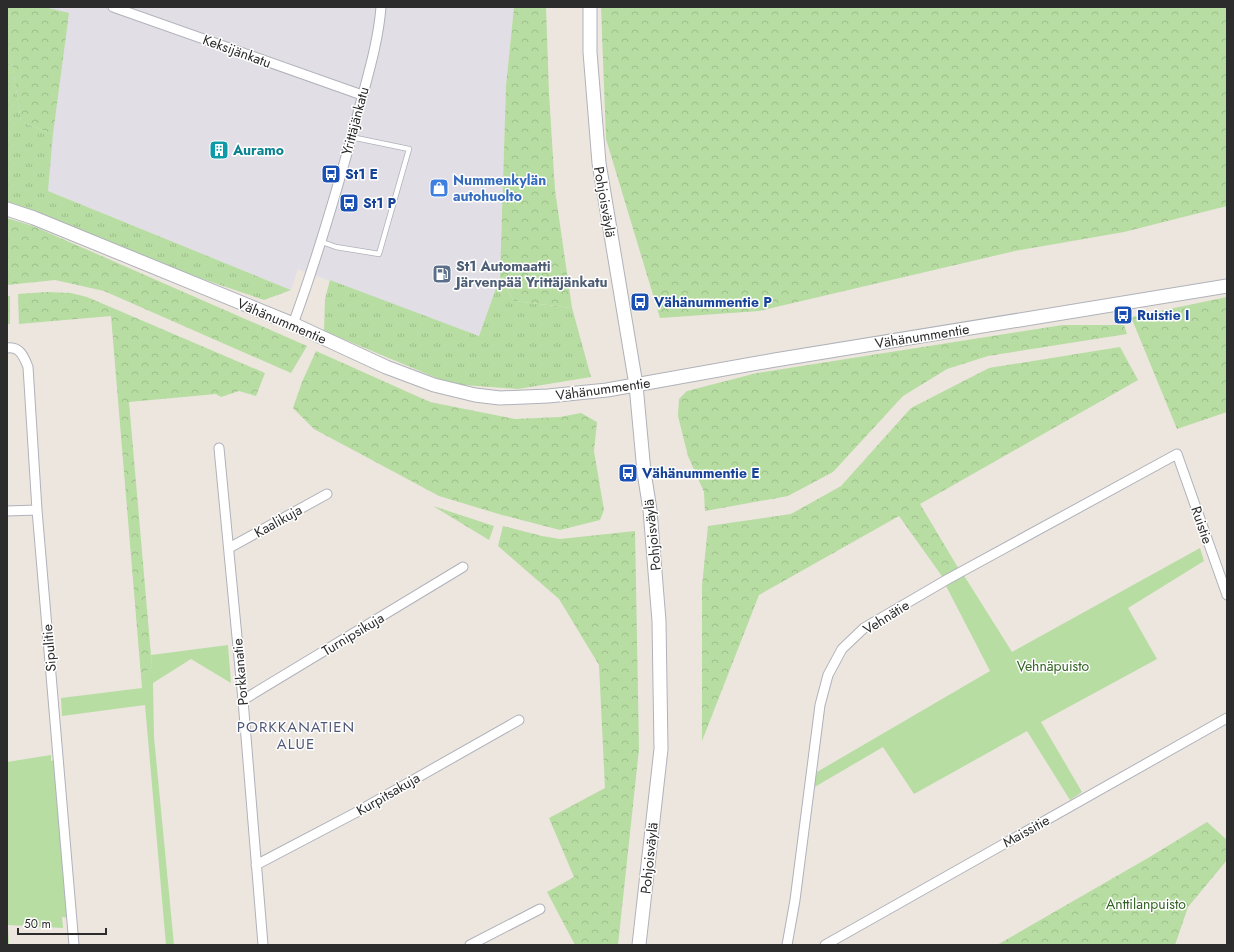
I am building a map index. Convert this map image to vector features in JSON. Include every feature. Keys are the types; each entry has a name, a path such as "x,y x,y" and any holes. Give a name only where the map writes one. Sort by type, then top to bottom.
{"main road":[{"name":"Pohjoisväylä","path":"590,7 590,52 599,163 636,385 644,472 650,510 658,614 661,749 639,945"},
{"name":"Vähänummentie","path":"7,209 34,218 294,324 386,367 434,385 476,395 500,398 528,398 607,390 775,360 1227,286"}],"street":[{"name":"Keksijänkatu","path":"113,7 362,95"},
{"name":"Yrittäjänkatu","path":"294,324 322,242 351,137 372,60 381,7"},
{"name":"Sipulitie","path":"7,348 12,347 21,352 28,367 37,510 74,945"},
{"name":"Porkkanatie","path":"219,448 230,548 263,945"},
{"name":"Ruistie","path":"1177,454 1227,595"},
{"name":"Vehnätie","path":"787,945 795,900 820,705 828,675 842,649 864,628 1177,454"},
{"name":"Kaalikuja","path":"230,548 327,494"},
{"path":"7,511 37,510"},
{"name":"Turnipsikuja","path":"243,700 463,567"},
{"name":"Maissitie","path":"825,945 1227,718"},
{"name":"Kurpitsakuja","path":"256,866 355,813 519,720"},
{"path":"470,945 540,909"}],"lane":[{"path":"322,242 336,247 379,254 409,150 351,137"}],"shaded area":[{"path":"7,7 514,7 506,86 500,277 479,336 298,269 291,290 48,191 7,171"}],"green space":[{"path":"7,7 11,7 11,55 21,122 53,134 48,191 291,290 264,300 7,212"},
{"path":"11,7 44,7 69,13 53,134 21,122 11,55"},
{"path":"514,7 546,7 549,93 555,190 572,308 514,301 500,277 506,86"},
{"path":"601,7 1227,7 1227,206 1124,232 1015,251 759,311 660,318 606,139"},
{"path":"7,218 33,226 307,346 291,373 104,291 55,280 7,285"},
{"path":"500,277 514,301 572,308 591,377 518,389 451,384 324,331 325,299 330,280 479,336"},
{"path":"47,292 71,293 87,297 265,373 256,396 239,391 221,397 216,394 129,402 152,667 141,676 111,316 19,324 18,294"},
{"path":"7,296 10,296 10,324 7,324"},
{"path":"1227,297 1227,412 1177,429 1131,317"},
{"path":"1063,325 1124,325 1127,334 988,356 947,369 903,396 833,472 788,496 705,511 704,492 688,456 678,416 679,399 687,391 757,373"},
{"path":"1120,347 1138,380 920,504 960,571 944,579 899,516 759,595 702,741 702,586 708,526 791,514 841,486 911,408 989,368"},
{"path":"316,351 430,402 515,419 560,417 581,413 597,422 594,451 604,510 600,520 560,530 502,515 439,496 314,429 293,408 302,382"},
{"path":"433,506 494,526 489,540"},
{"path":"503,526 560,539 635,531 639,749 618,945 575,945 547,892 574,877 549,818 605,788 599,665 559,599 498,546"},
{"name":"Vehnäpuisto","path":"1200,548 1204,561 1128,608 1157,659 1041,722 1082,792 1070,800 1027,731 914,794 883,747 813,788 817,772 990,671 945,584 963,574 1012,652"},
{"path":"228,645 231,683 191,659 153,683 154,737 174,945 166,945 145,705 62,716 61,698 142,688 141,676 152,667 151,655"},
{"path":"51,755 51,761 55,760 68,918 62,917 63,928 8,925 9,945 7,945 7,762"},
{"name":"Anttilanpuisto","path":"1207,822 1227,840 1227,860 1188,907 1175,945 997,945 1148,858"}],"place":[{"name":"Auramo","path":"219,150"},
{"name":"St1 E","path":"331,174"},
{"name":"Nummenkylän autohuolto","path":"439,188"},
{"name":"St1 P","path":"349,203"},
{"name":"St1 Automaatti Järvenpää Yrittäjänkatu","path":"442,274"},
{"name":"Vähänummentie P","path":"640,302"},
{"name":"Ruistie I","path":"1123,315"},
{"name":"Vähänummentie E","path":"628,473"}],"district":[{"name":"PORKKANATIEN ALUE","path":"296,736"}]}
